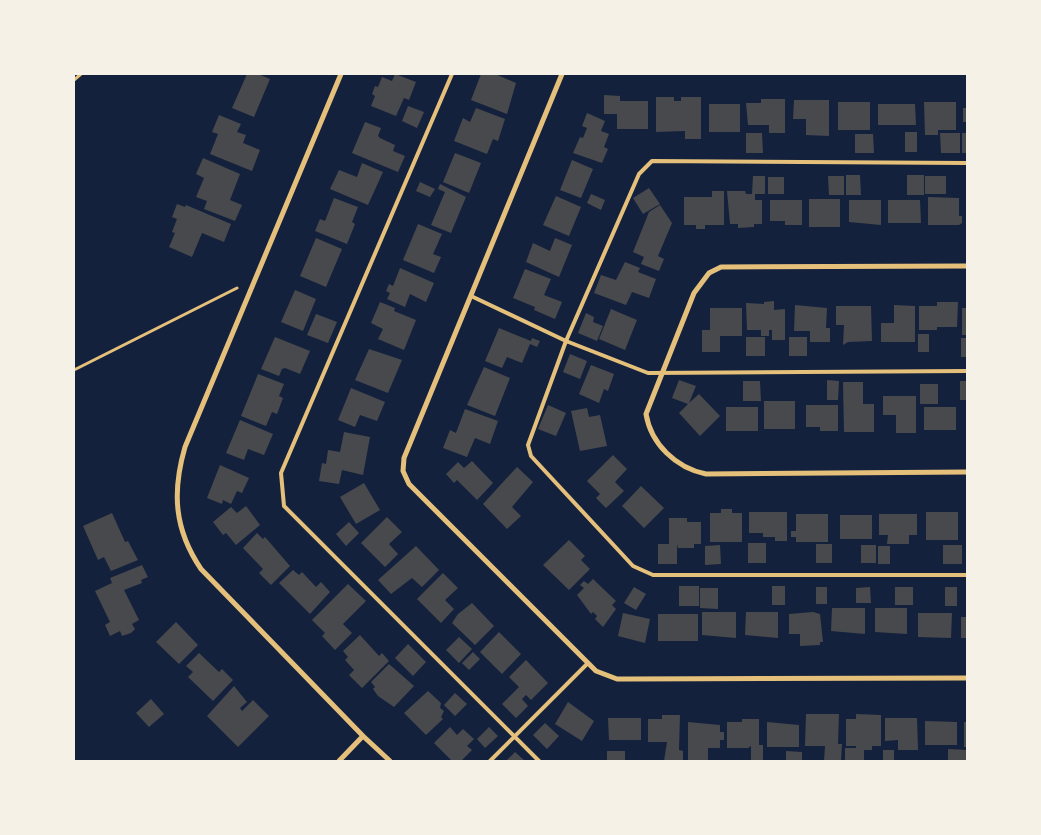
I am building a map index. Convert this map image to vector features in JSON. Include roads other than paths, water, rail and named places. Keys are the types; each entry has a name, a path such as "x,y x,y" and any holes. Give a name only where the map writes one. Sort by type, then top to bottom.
{"street":[{"path":"340,74 185,447 177,475 178,516 191,554 202,569 363,736 390,761"},
{"path":"562,74 409,444 404,458 403,471 408,484 596,671 608,676 628,679 967,678"},
{"path":"967,266 721,267 708,273 700,282 660,373 646,414 650,433 675,460 696,472 706,474 967,472"},
{"path":"339,761 363,736"}],"lane":[{"path":"452,74 281,473 284,506 539,761"},
{"path":"967,163 652,161 639,174 566,341 528,445 531,456 633,566 653,575 967,575"},
{"path":"471,296 566,341 648,373 967,371"},
{"path":"490,761 588,663"}]}
